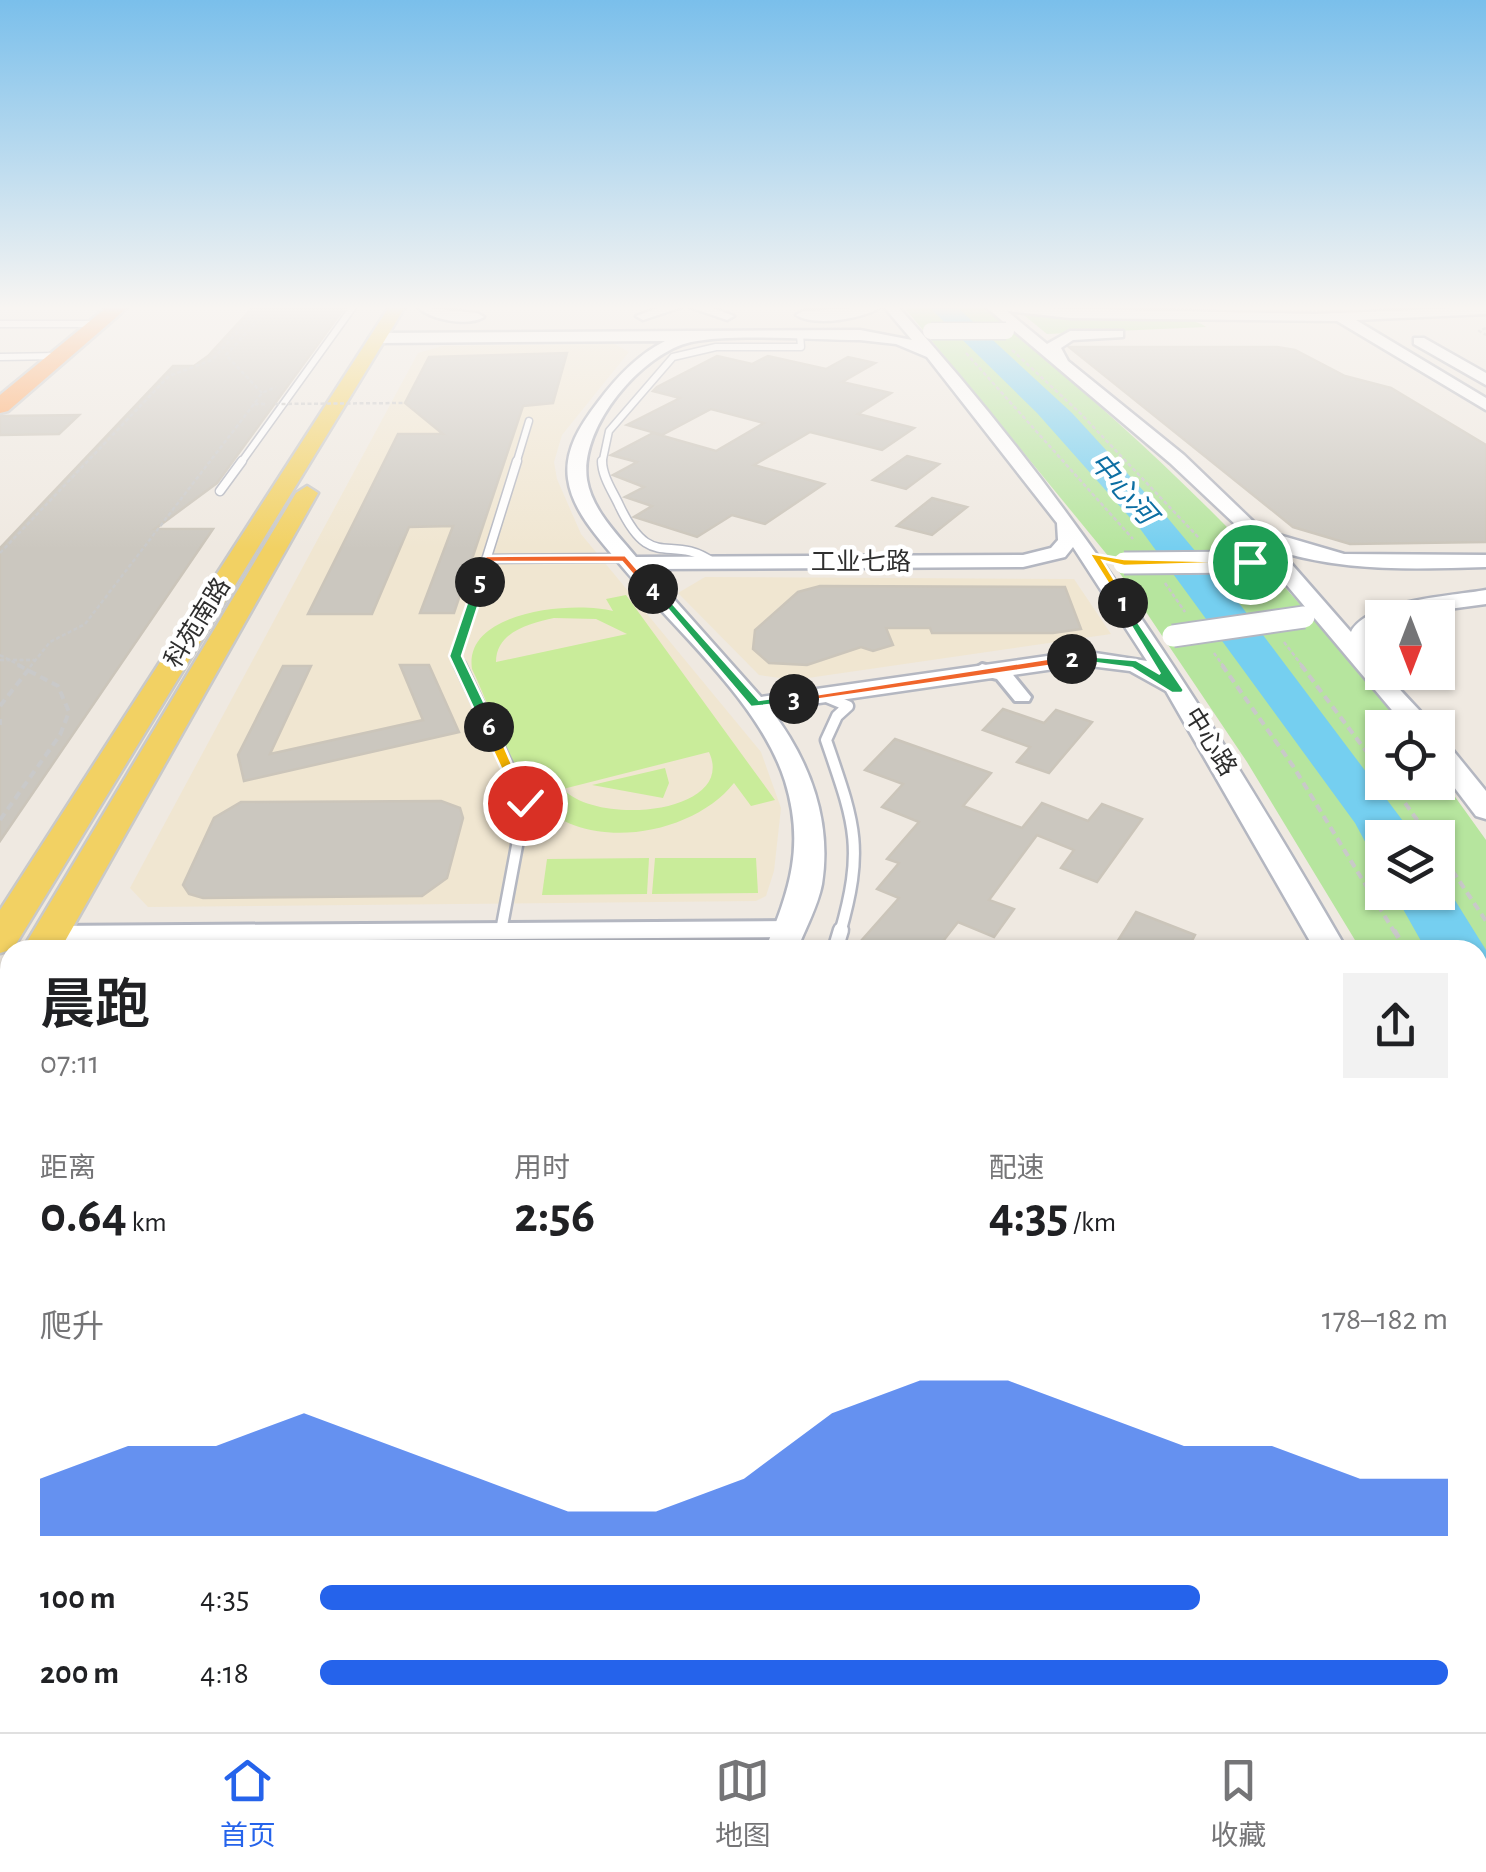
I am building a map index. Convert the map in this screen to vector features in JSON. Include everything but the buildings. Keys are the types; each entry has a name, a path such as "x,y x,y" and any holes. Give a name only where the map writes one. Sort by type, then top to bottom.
{"highway":[{"path":"0,406 21,388"}],"main road":[{"name":"科苑南路","path":"0,940 358,388"},
{"name":"科苑南路","path":"47,940 363,388"}],"street":[{"path":"129,940 502,931 787,939 812,858 809,810 794,764 756,704 627,561 586,504 576,470 589,428 618,388"},
{"name":"中心路","path":"960,388 1093,556 1244,796 1325,940"},
{"path":"1092,388 1244,522 1406,710"},
{"path":"1458,388 1486,405"},
{"path":"1244,522 1280,545 1318,556 1409,562 1486,561"},
{"name":"工业七路","path":"627,561 1023,560 1058,553 1068,540 1066,524"},
{"path":"1093,556 1124,563 1250,562 1273,554"},
{"path":"1409,562 1387,568 1382,574 1396,590 1432,600 1462,601"},
{"path":"1362,656 1361,636 1377,618 1486,597"},
{"path":"1152,650 1158,641 1173,636 1304,617 1334,623"},
{"path":"756,704 982,670 1110,659 1136,664 1177,690"},
{"path":"982,670 1003,675 1022,697"},
{"path":"1455,771 1486,810"}],"lane":[{"path":"220,491 294,388"},
{"path":"646,388 609,431 601,466 633,535 647,548 704,556 714,563"},
{"path":"502,931 525,803 456,656 529,420"},
{"path":"487,559 627,561"},
{"path":"820,695 848,706 837,716 826,740 845,786 855,826 854,885 838,940"}],"path":[{"path":"0,552 158,388"},
{"path":"257,388 262,393"},
{"path":"1059,388 1202,541"},
{"path":"275,404 405,403"},
{"path":"0,706 50,642 84,624 254,404"},
{"path":"1227,570 1263,615"},
{"path":"1275,630 1365,749"},
{"path":"0,657 36,660"},
{"path":"0,657 58,686 69,712 60,735 0,820"},
{"path":"1455,874 1486,921"}],"shaded area":[{"path":"399,388 600,388 562,435 554,462 557,479 581,534 761,752 781,808 774,871 766,896 756,901 148,907 130,888"},
{"path":"705,577 1074,579 1111,634 794,680 759,675 678,593"}],"green space":[{"path":"970,388 1078,388 1097,404 1257,558 1356,669 1365,680 1365,690 1373,690 1389,710 1365,710 1365,800 1455,800 1455,797 1486,840 1486,940 1355,940 1247,762 1109,557"},
{"path":"626,595 775,800 751,806 734,783 716,801 667,826 611,833 559,818 538,802 511,758 472,669 474,649 485,634 503,622 549,609 613,611 606,599","holes":["554,618 596,619 627,634 496,662 508,636 525,626","709,752 712,773 703,789 685,801 660,808 605,808 581,801 563,789"]},
{"path":"665,768 669,783 663,798 592,785"},
{"path":"649,858 647,894 542,895 547,859"},
{"path":"655,858 756,858 758,893 652,894"}],"water":[{"name":"中心河","path":"1011,388 1045,388 1161,510 1242,607 1365,771 1365,800 1387,800 1402,820 1365,820 1365,842 1141,530"},
{"path":"1455,900 1480,940 1420,940 1404,910 1455,910"}],"route":[{"path":"525,803 456,656 487,559 625,558 756,704 1082,658 1136,664 1177,690 1093,556 1124,563 1250,562"}]}
